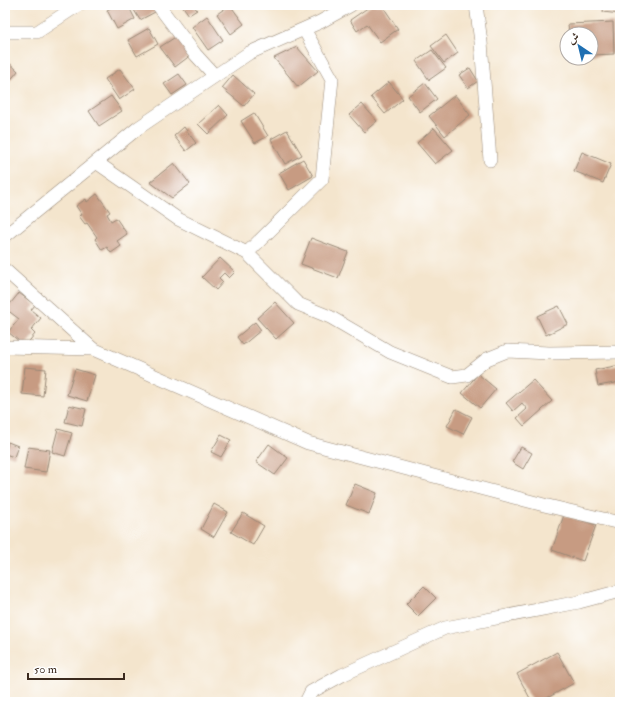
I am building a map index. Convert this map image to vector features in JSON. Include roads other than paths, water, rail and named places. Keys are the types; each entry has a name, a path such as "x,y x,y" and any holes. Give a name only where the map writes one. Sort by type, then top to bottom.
{"street":[{"path":"5,32 37,32 78,5"},
{"path":"158,5 167,11 195,54 215,76"},
{"path":"5,236 138,128 249,53 304,29 333,10 351,5"},
{"path":"476,5 481,42 490,160"},
{"path":"247,253 322,179 332,79 304,29"},
{"path":"96,162 178,219 247,253 298,304 330,317 390,352 452,377 467,376 487,359 507,351 549,353 620,352"},
{"path":"5,270 93,349 308,443 537,504 620,523"},
{"path":"5,348 93,349"},
{"path":"306,702 311,692 342,675 445,628 579,602 620,591"}]}
